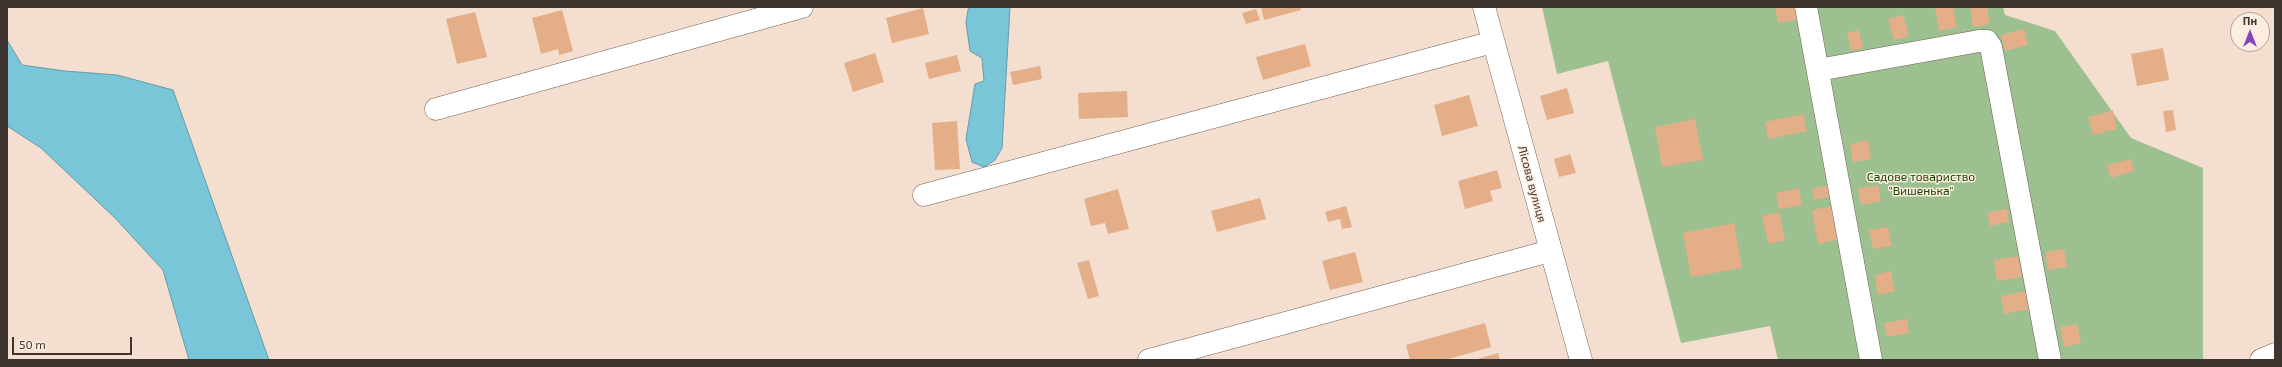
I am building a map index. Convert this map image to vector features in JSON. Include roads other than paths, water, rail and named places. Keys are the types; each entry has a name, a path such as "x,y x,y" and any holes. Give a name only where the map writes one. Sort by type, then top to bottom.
{"street":[{"path":"436,109 802,7"},
{"name":"Лісова вулиця","path":"1484,7 1581,360"},
{"path":"1806,7 1871,360"},
{"path":"1818,70 1979,41 1987,41 1991,47 2050,360"},
{"path":"924,195 1493,42"},
{"path":"1149,360 1550,251"},
{"path":"2262,360 2275,354"}],"water":[{"path":"969,7 1010,7 1002,148 995,160 984,167 972,162 966,139 975,84 984,81 982,58 970,51 966,22"},
{"path":"7,40 22,65 65,71 117,75 173,90 269,360 189,360 163,270 115,218 41,148 7,126"}],"park label":[{"name":"Садове товариство \"Вишенька\"","path":"1921,184"}]}
